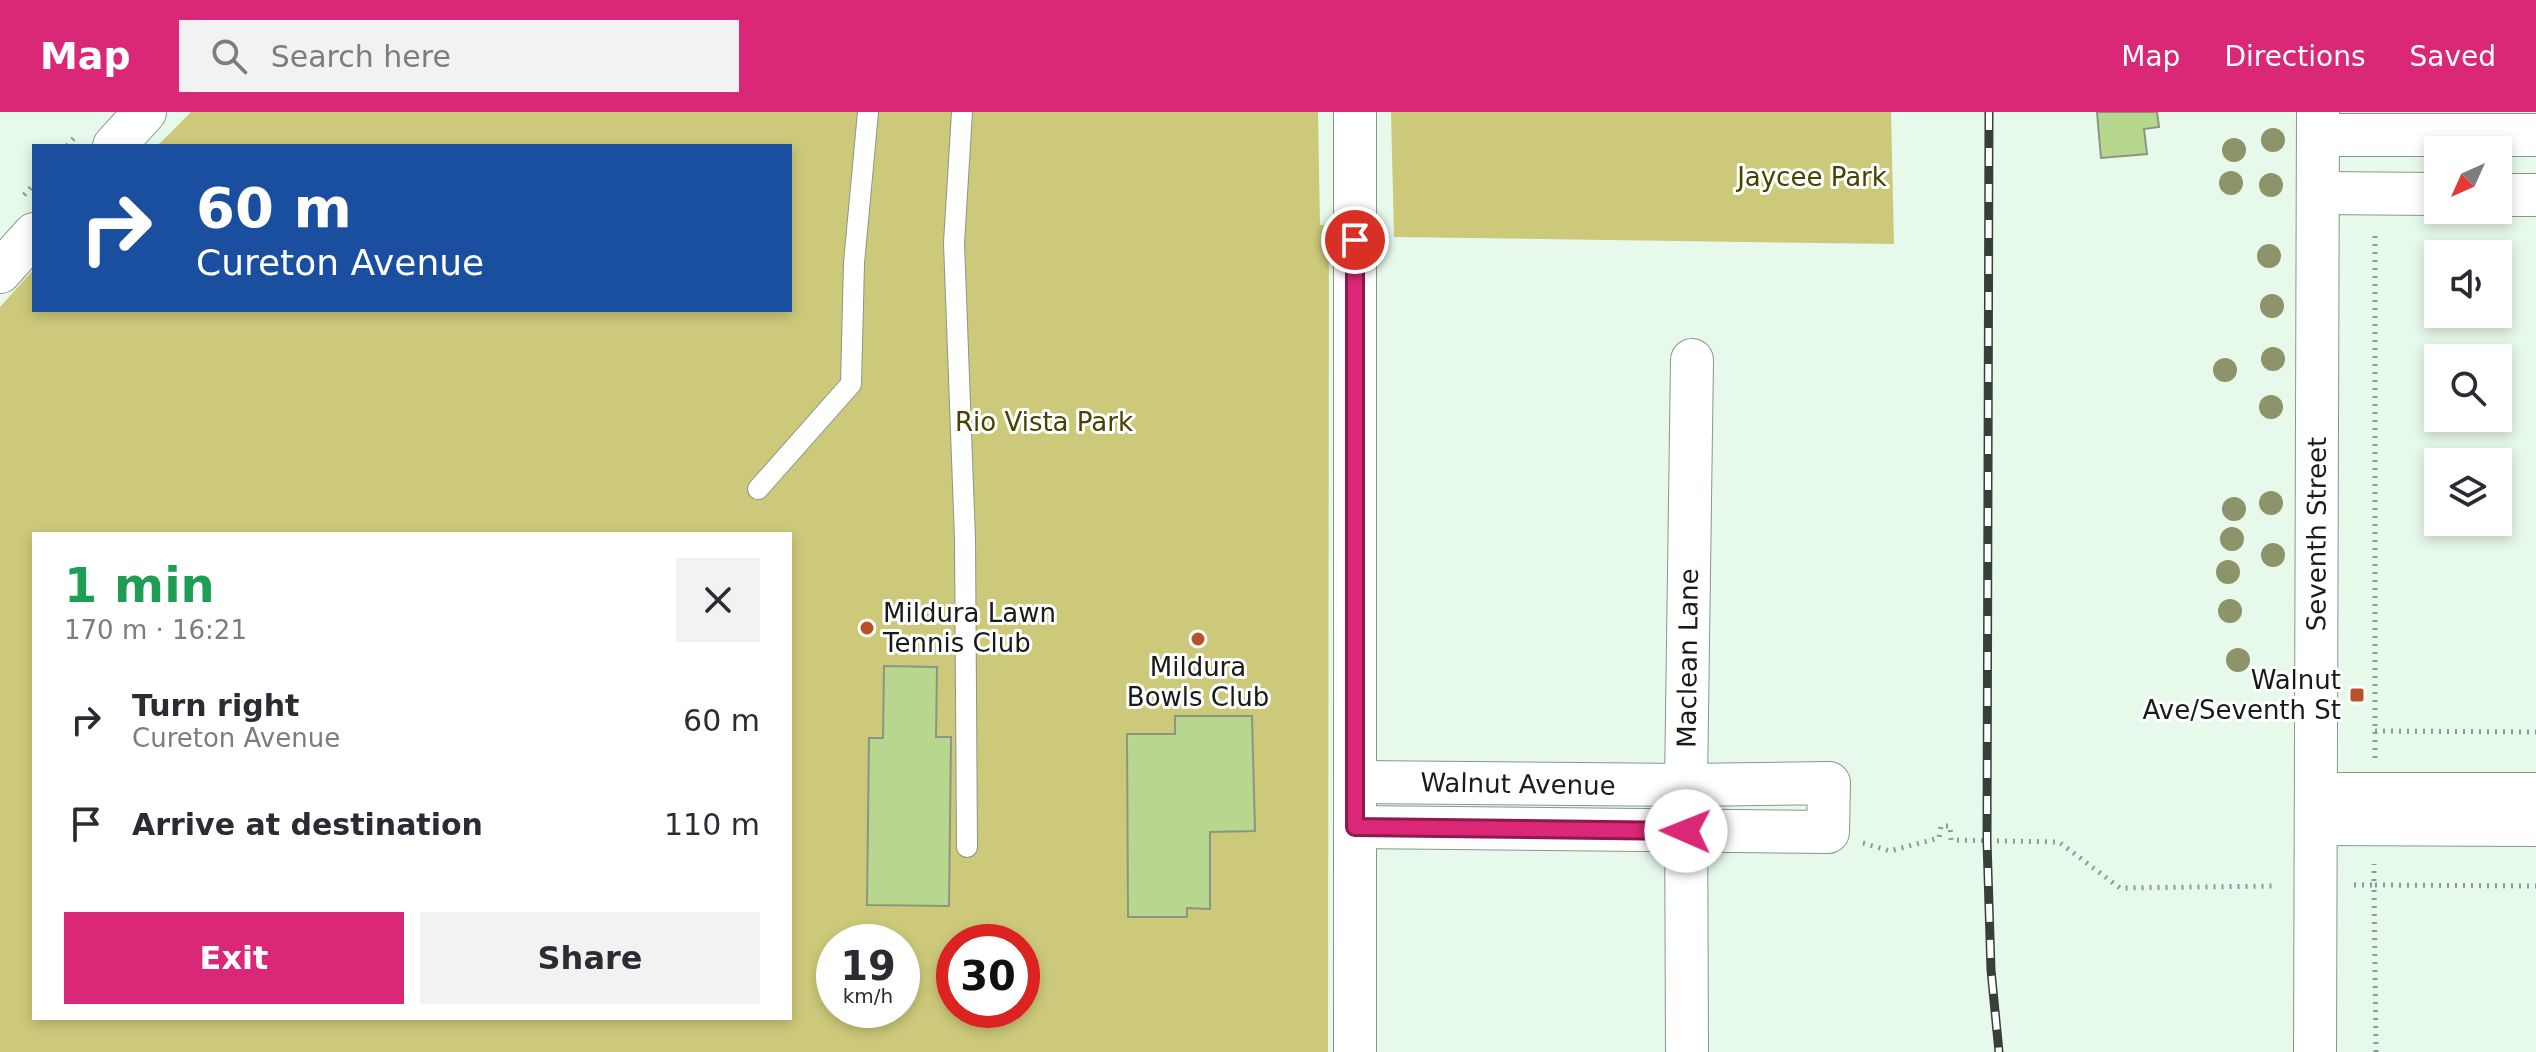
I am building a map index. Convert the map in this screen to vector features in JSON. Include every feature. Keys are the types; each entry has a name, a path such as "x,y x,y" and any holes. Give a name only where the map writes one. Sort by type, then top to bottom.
{"street":[{"path":"116,144 145,112"},
{"path":"1355,112 1355,1052"},
{"path":"2318,123 2536,135"},
{"name":"Seventh Street","path":"2315,1052 2318,123"},
{"path":"2318,193 2424,194"},
{"path":"2512,195 2536,195"},
{"path":"0,272 32,236"},
{"name":"Maclean Lane","path":"1687,1052 1686,785 1692,360"},
{"name":"Walnut Avenue","path":"1356,782 1465,806 1686,831 1829,783 1828,832"},
{"name":"Walnut Avenue","path":"1355,827 1465,806 1686,785 1750,808"},
{"path":"2374,810 2536,794"},
{"path":"2316,809 2374,810 2536,825"}],"lane":[{"path":"758,489 851,384 854,263 868,112"},
{"path":"962,112 954,243 965,539 967,847"}],"path":[{"path":"2374,194 2376,1052"},
{"path":"2375,731 2536,732"},
{"path":"1828,832 1890,851 1939,838 1941,826 1950,826 1951,840 2059,842 2120,888 2536,886"}],"green space":[{"name":"Rio Vista Park","path":"191,112 1318,112 1320,225 1329,225 1328,1052 0,1052 0,307 32,271 32,312 792,312 792,144 159,144"},
{"name":"Jaycee Park","path":"1391,112 1891,112 1894,244 1394,237"}],"building":[{"path":"2097,112 2157,112 2159,127 2144,129 2147,154 2101,158"},
{"path":"884,666 937,667 936,737 951,737 949,906 867,905 869,738 883,738"},
{"path":"1175,716 1252,716 1255,831 1210,832 1210,909 1187,908 1187,917 1128,917 1127,734 1175,734"}],"railway":[{"path":"1989,112 1987,841 1991,970 1999,1052"}],"place":[{"name":"Mildura Lawn Tennis Club","path":"867,628"},
{"name":"Mildura Bowls Club","path":"1198,639"},
{"name":"Walnut Ave/Seventh St","path":"2357,695"}],"route":[{"path":"1355,240 1355,827 1686,831"}]}
